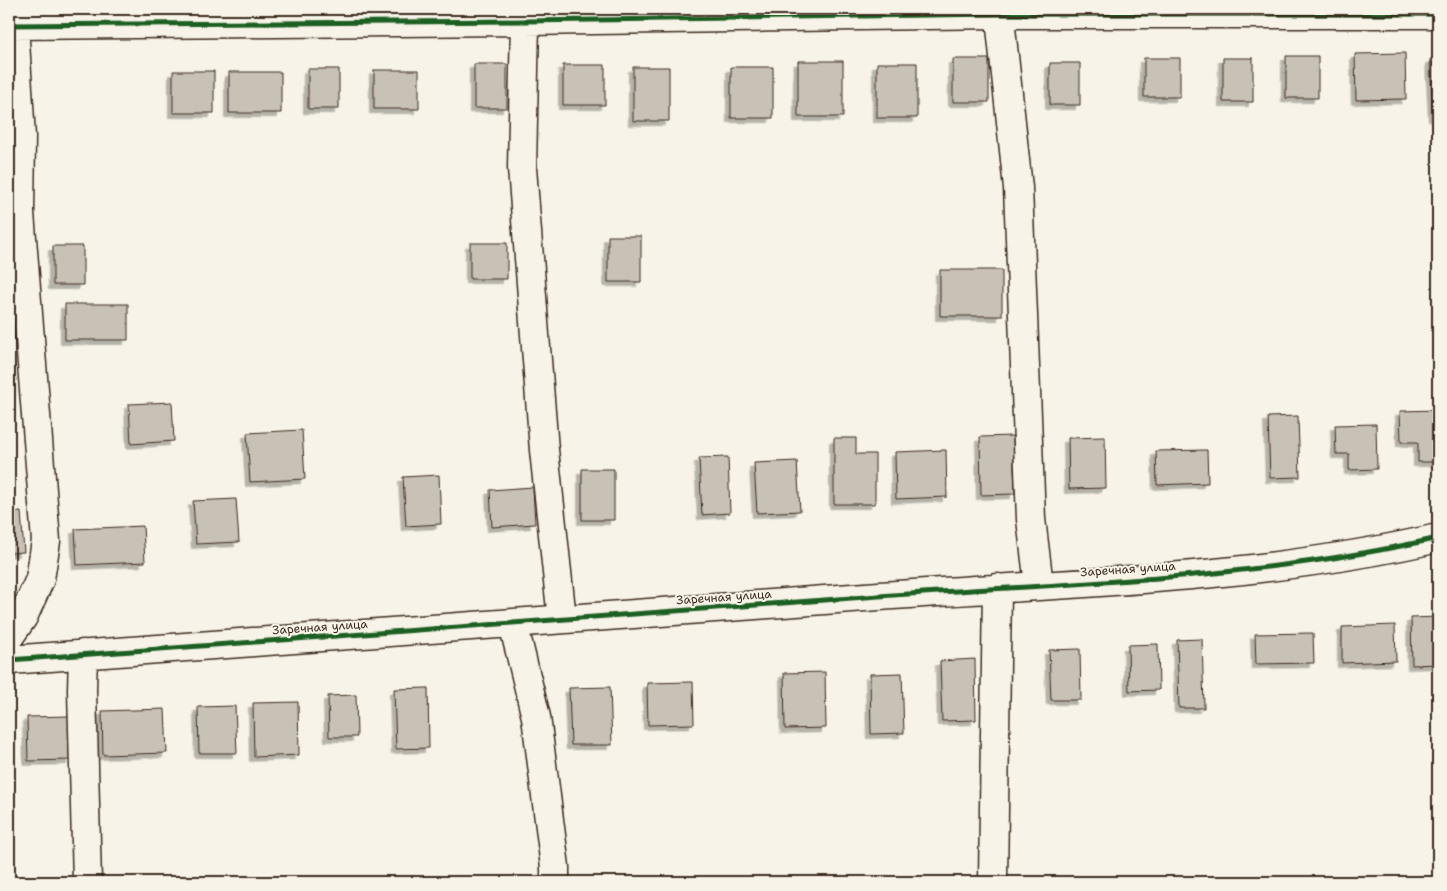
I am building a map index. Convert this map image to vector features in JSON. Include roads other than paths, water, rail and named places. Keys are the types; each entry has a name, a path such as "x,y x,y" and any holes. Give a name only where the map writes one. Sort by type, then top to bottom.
{"street":[{"path":"999,11 1018,188 1031,519 1039,585"},
{"path":"9,637 23,617 40,579 46,541 20,213 21,137 11,25 86,16 999,11 1438,14"},
{"path":"527,15 522,168 544,441 562,619"},
{"name":"Заречная улица","path":"9,660 1180,576 1300,564 1438,538"},
{"path":"994,882 997,588"},
{"path":"513,623 536,717 555,882"},
{"path":"83,654 82,690 87,882"}]}
